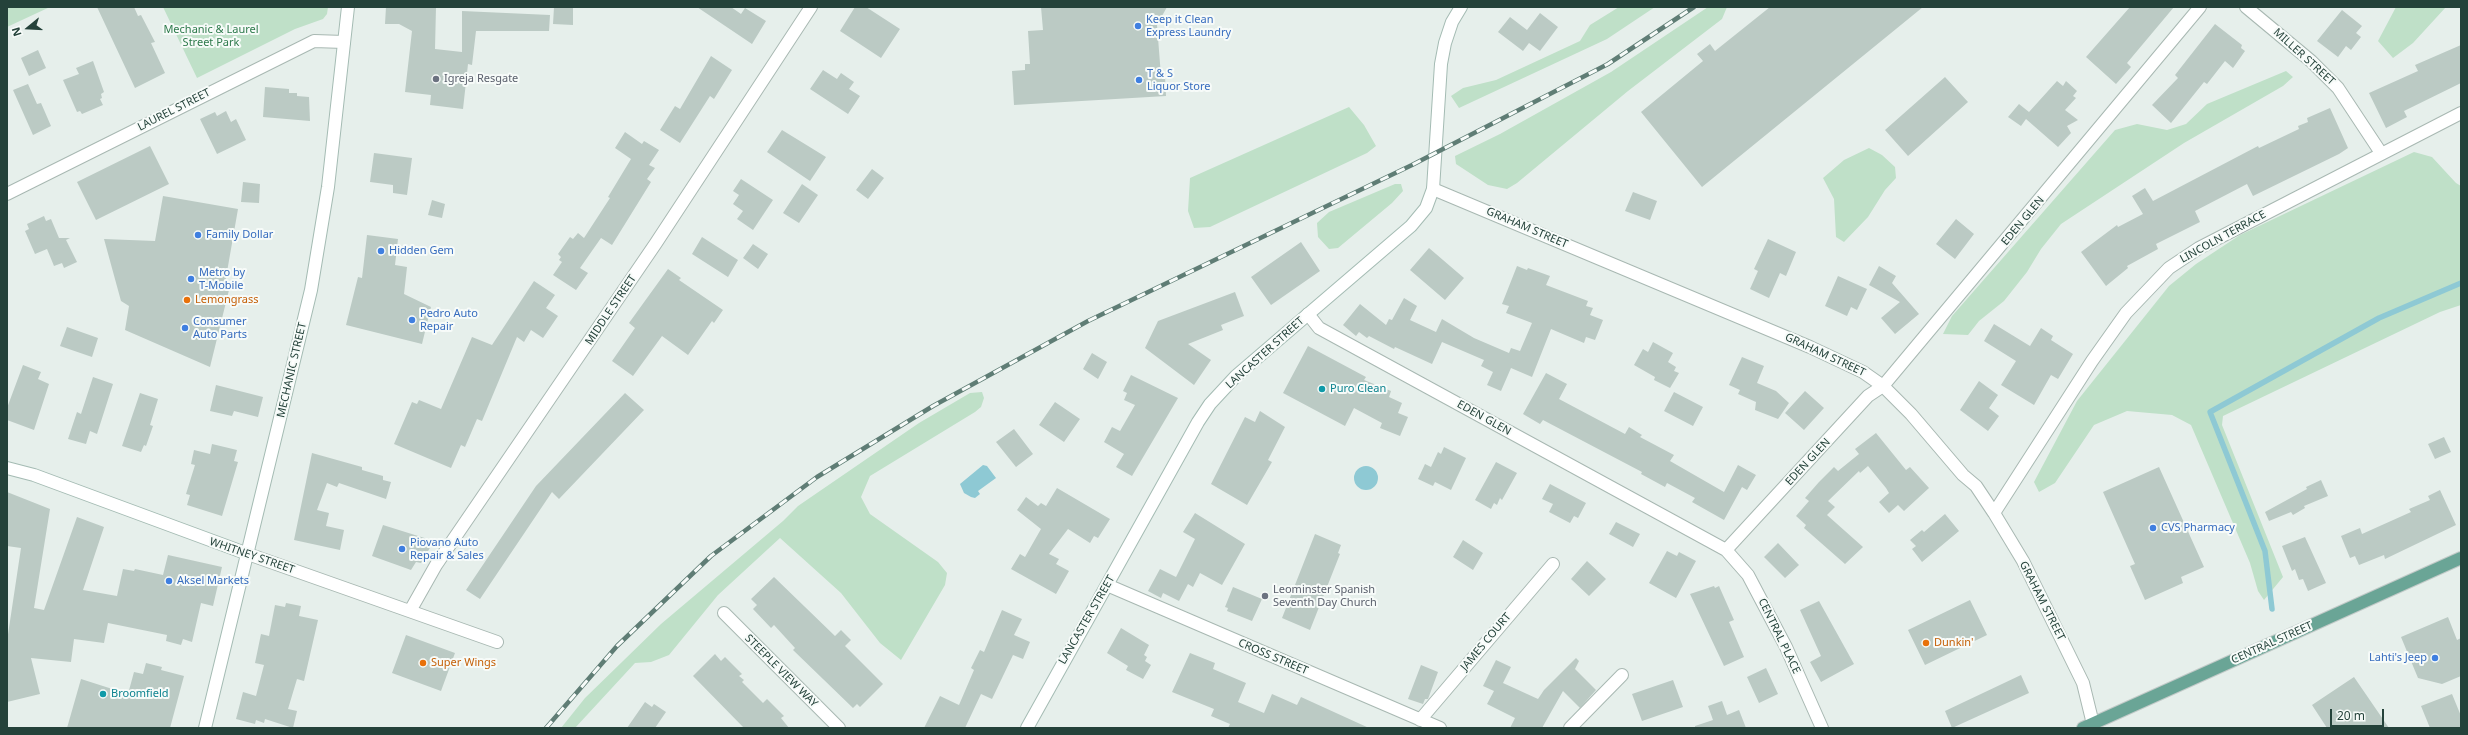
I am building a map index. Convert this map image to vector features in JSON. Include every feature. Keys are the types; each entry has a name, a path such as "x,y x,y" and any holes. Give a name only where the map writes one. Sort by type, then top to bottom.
{"main road":[{"name":"CENTRAL STREET","path":"2090,726 2461,558"}],"street":[{"name":"MECHANIC STREET","path":"205,728 314,275 328,187 348,7"},
{"name":"MIDDLE STREET","path":"410,611 436,565 656,243 810,7"},
{"name":"LANCASTER STREET","path":"1027,728 1198,422 1210,404 1236,376 1411,226 1426,208 1433,189 1441,64 1445,43 1452,22 1461,7"},
{"name":"EDEN GLEN","path":"1308,314 1319,328 1726,550 1868,396 1883,386 2200,7"},
{"name":"MILLER STREET","path":"2246,7 2311,62 2338,88 2380,153"},
{"name":"LAUREL STREET","path":"7,194 314,41 344,42"},
{"name":"LINCOLN TERRACE","path":"1994,513 2126,313 2169,268 2199,248 2380,153 2461,113"},
{"name":"GRAHAM STREET","path":"1433,189 1810,347 1863,372 1883,386 1916,420 1963,475 1976,486 1994,513 2022,561 2083,683 2090,726"},
{"name":"WHITNEY STREET","path":"7,468 34,475 248,554 497,642"},
{"name":"CENTRAL PLACE","path":"1726,550 1751,582 1786,647 1822,728"},
{"name":"JAMES COURT","path":"1420,720 1553,564"},
{"name":"CROSS STREET","path":"1107,585 1440,728"},
{"name":"STEEPLE VIEW WAY","path":"724,613 839,728"},
{"path":"1570,728 1622,675"}],"green space":[{"path":"7,7 50,7 7,27"},
{"name":"Mechanic & Laurel Street Park","path":"163,7 328,7 327,14 323,19 295,29 197,78"},
{"path":"1619,7 1655,7 1607,39 1459,108 1451,96 1463,88 1496,80 1580,41 1590,25"},
{"path":"1708,7 1727,7 1722,19 1628,91 1517,183 1507,189 1488,185 1456,164 1455,156 1500,134 1611,72"},
{"path":"2396,7 2446,7 2413,43 2393,58 2378,41"},
{"path":"2286,71 2293,77 2283,86 2184,143 2061,224 2041,249 2027,272 2004,301 1979,321 1968,335 1943,334 1952,316 2115,130 2137,124 2167,130 2186,124 2207,104"},
{"path":"1349,107 1364,125 1376,146 1367,153 1210,227 1194,228 1188,211 1190,178"},
{"path":"1869,148 1882,155 1895,167 1896,178 1885,190 1868,217 1844,242 1836,237 1834,199 1823,178 1844,160"},
{"path":"2414,152 2432,157 2456,183 2461,186 2461,305 2440,312 2223,416 2222,425 2283,577 2264,600 2258,591 2250,563 2191,425 2172,415 2127,411 2094,425 2055,483 2039,492 2034,482 2077,401 2169,286 2196,264 2240,235"},
{"path":"1395,184 1401,184 1403,191 1392,203 1338,248 1329,249 1318,237 1317,223 1329,212"},
{"path":"982,392 984,398 981,407 870,476 861,497 870,514 938,562 947,573 945,585 901,660 880,643 841,593 780,538 718,595 669,655 651,662 635,663 575,728 561,728 585,698 661,624 783,521 798,506 919,423 970,393"}],"water":[{"path":"983,465 987,466 996,478 978,491 980,494 975,498 971,497 964,493 960,484"},
{"path":"1366,466 1375,469 1378,478 1375,487 1366,490 1357,487 1354,478 1357,469"}],"building":[{"path":"97,7 134,7 138,16 141,15 155,42 151,43 165,73 135,88"},
{"path":"386,7 436,7 435,49 462,52 462,11 550,15 549,31 476,31 472,65 468,64 463,109 430,105 431,95 405,92 412,31 399,24 385,24"},
{"path":"554,7 573,7 573,25 553,24"},
{"path":"697,7 731,7 741,14 745,8 766,21 752,44"},
{"path":"855,7 866,7 900,29 881,58 840,31"},
{"path":"1041,7 1167,7 1157,25 1161,76 1165,76 1166,96 1014,105 1012,71 1025,70 1025,64 1030,64 1028,31 1043,30"},
{"path":"1770,7 1923,7 1702,187 1641,112 1703,61 1697,54 1710,44 1715,51"},
{"path":"2130,7 2174,7 2127,63 2131,67 2116,84 2086,57"},
{"path":"2342,10 2362,26 2356,33 2361,37 2351,50 2346,46 2338,57 2317,41"},
{"path":"1540,13 1558,27 1540,51 1529,43 1523,51 1498,32 1510,17 1527,30"},
{"path":"2215,24 2242,45 2241,48 2245,51 2233,68 2225,61 2207,84 2204,82 2171,123 2152,105 2178,78 2175,75"},
{"path":"2461,45 2461,83 2404,111 2407,117 2386,128 2369,93 2418,71 2415,65"},
{"path":"38,50 46,68 29,76 21,58"},
{"path":"711,56 732,70 714,99 710,96 680,143 660,130 675,106 680,109"},
{"path":"93,61 104,92 101,94 102,98 100,99 103,105 82,114 80,111 77,112 63,80 79,74 76,68"},
{"path":"823,70 837,79 841,73 854,82 849,89 860,96 848,114 810,89"},
{"path":"1945,77 1968,102 1908,156 1885,130"},
{"path":"2057,81 2063,86 2066,81 2077,91 2073,96 2076,98 2065,110 2078,120 2067,126 2071,133 2058,147 2026,119 2021,126 2008,117 2019,104 2029,112"},
{"path":"28,84 37,104 41,103 51,126 33,135 13,90"},
{"path":"265,87 289,89 289,93 297,93 297,96 309,97 310,121 263,117"},
{"path":"2330,108 2348,148 2339,154 2253,196 2247,184 2195,211 2200,222 2156,244 2158,249 2127,266 2128,268 2106,286 2081,252 2117,225 2118,227 2143,214 2132,196 2145,188 2153,201 2258,146 2259,148 2299,129 2298,126 2308,122 2307,118"},
{"path":"226,111 231,122 236,119 246,140 217,154 200,119 215,112 217,116"},
{"path":"782,130 826,157 810,181 767,152"},
{"path":"625,132 642,144 644,141 659,150 649,165 655,168 647,179 651,182 612,245 601,238 580,268 588,273 576,290 553,275 562,262 559,260 561,257 558,254 570,237 573,239 578,233 584,238 610,198 608,197 631,159 615,148"},
{"path":"150,146 169,184 96,220 77,182"},
{"path":"374,153 412,158 407,195 393,193 393,185 370,182"},
{"path":"872,169 884,178 868,199 856,190"},
{"path":"741,179 773,200 753,230 737,219 743,211 733,204 739,195 733,191"},
{"path":"243,182 260,184 259,203 241,202"},
{"path":"802,184 818,195 799,223 783,213"},
{"path":"1633,192 1657,201 1650,220 1625,211"},
{"path":"163,196 238,209 224,289 229,290 210,367 125,330 129,306 121,301 104,239 155,241"},
{"path":"432,200 445,204 442,218 428,215"},
{"path":"44,216 46,221 51,219 59,238 70,238 66,240 77,262 64,268 62,263 54,266 47,249 35,254 25,231 29,229 27,224"},
{"path":"1956,219 1974,234 1955,259 1936,244"},
{"path":"367,235 398,239 395,265 407,267 404,294 431,307 422,344 346,325 358,277 362,278"},
{"path":"702,237 738,260 728,277 692,254"},
{"path":"1768,239 1796,252 1786,276 1780,273 1769,298 1750,289 1758,271 1754,269"},
{"path":"1301,242 1320,271 1271,305 1251,277"},
{"path":"753,244 768,254 758,269 743,258"},
{"path":"1429,248 1464,278 1445,300 1410,270"},
{"path":"1517,266 1527,270 1528,268 1550,276 1546,285 1588,301 1586,306 1593,308 1590,315 1603,320 1595,340 1586,337 1584,343 1551,329 1532,377 1511,368 1501,391 1487,385 1493,372 1481,366 1484,360 1442,342 1432,364 1395,347 1394,349 1369,336 1367,338 1359,332 1356,336 1343,325 1360,304 1386,325 1389,319 1392,320 1404,298 1417,306 1410,320 1436,332 1442,319 1474,338 1509,353 1511,348 1520,351 1532,323 1506,313 1509,306 1502,304"},
{"path":"1879,266 1896,276 1892,283 1919,314 1895,334 1881,318 1900,302 1869,285"},
{"path":"668,269 681,278 679,280 723,310 714,323 712,321 688,355 662,336 633,376 612,361 635,328 629,323"},
{"path":"1838,276 1867,289 1857,310 1851,307 1847,316 1825,306"},
{"path":"534,281 555,295 546,308 558,316 543,338 531,330 524,342 517,337 482,421 477,419 465,447 461,445 451,468 394,444 412,402 417,404 419,400 441,409 472,337 492,345"},
{"path":"1235,292 1244,316 1221,325 1223,330 1188,344 1211,360 1194,385 1145,348 1158,321"},
{"path":"1994,324 2030,346 2041,328 2053,336 2051,340 2073,354 2058,379 2051,375 2034,405 2001,385 2016,361 1984,341"},
{"path":"67,327 98,338 92,357 60,346"},
{"path":"1653,342 1673,353 1668,362 1676,367 1674,371 1679,373 1670,388 1654,380 1655,377 1634,365 1643,349 1648,352"},
{"name":"Puro Clean","path":"1308,346 1366,377 1364,380 1391,391 1389,397 1402,403 1398,413 1408,417 1400,436 1380,428 1382,423 1354,408 1345,426 1283,393"},
{"path":"1092,353 1107,362 1098,379 1083,369"},
{"path":"1742,357 1764,366 1757,383 1776,391 1789,403 1778,419 1755,410 1756,402 1738,394 1740,390 1729,385"},
{"path":"23,365 41,372 38,379 49,384 34,430 7,420 7,408"},
{"path":"1546,373 1567,384 1559,399 1625,434 1629,427 1642,435 1640,437 1674,455 1670,461 1724,492 1738,465 1756,475 1747,490 1742,487 1724,520 1692,502 1695,498 1667,483 1665,487 1641,474 1642,472 1543,420 1540,424 1523,414"},
{"path":"1131,375 1178,398 1132,476 1116,467 1124,454 1104,442 1112,427 1120,431 1135,405 1124,400 1127,393 1123,391"},
{"path":"93,377 113,384 97,434 90,431 86,444 68,439 77,412 81,414"},
{"path":"1979,381 1998,395 1989,408 1999,416 1988,431 1960,410"},
{"path":"216,385 263,397 258,417 234,411 232,416 210,411"},
{"path":"1805,391 1824,408 1804,430 1785,413"},
{"path":"1674,392 1703,407 1693,426 1664,411"},
{"path":"140,393 158,399 150,425 153,426 146,446 144,445 141,452 122,446"},
{"path":"625,393 644,410 559,499 552,492 480,599 466,590 536,486"},
{"path":"1055,402 1080,419 1064,442 1039,425"},
{"path":"1260,411 1285,427 1268,460 1272,462 1247,505 1211,484 1245,417 1255,422"},
{"path":"1014,429 1033,454 1016,467 996,442"},
{"path":"1876,433 1906,470 1910,467 1929,488 1904,511 1898,505 1889,513 1879,502 1889,493 1886,488 1868,466 1860,473 1859,471 1828,501 1835,507 1827,515 1863,547 1845,564 1804,528 1806,525 1796,516 1809,501 1805,498 1819,482 1834,467 1838,471 1859,454 1855,449"},
{"path":"2444,437 2451,452 2435,459 2428,444"},
{"path":"212,444 237,450 234,461 238,462 222,516 187,505 190,495 186,494 195,465 191,464 194,450 210,454"},
{"path":"1444,447 1466,458 1451,490 1435,482 1433,486 1418,479 1425,464 1431,467 1438,452 1441,454"},
{"path":"312,453 362,467 362,470 383,476 383,480 391,482 386,499 339,483 337,487 327,483 317,510 329,513 326,526 344,530 340,550 294,540"},
{"path":"1496,462 1517,473 1502,500 1500,498 1497,505 1494,503 1491,509 1475,500"},
{"name":"CVS Pharmacy","path":"2159,467 2204,567 2181,577 2183,583 2145,600 2130,566 2135,564 2103,492"},
{"path":"2321,480 2328,496 2304,506 2305,508 2293,515 2291,512 2269,521 2265,512 2307,489 2306,487"},
{"path":"1550,484 1586,503 1578,518 1574,516 1570,523 1549,512 1553,504 1542,499"},
{"path":"1057,488 1110,519 1098,538 1094,536 1090,543 1068,529 1049,554 1059,559 1056,564 1069,571 1056,594 1011,569 1020,554 1025,557 1041,529 1017,510 1026,497 1038,506 1041,503 1046,506"},
{"path":"2440,490 2456,525 2385,559 2384,555 2359,565 2355,556 2350,558 2341,536 2360,528 2362,534 2411,512 2409,509 2430,500 2428,496"},
{"path":"7,492 50,509 34,608 44,610 77,517 104,527 83,590 117,596 123,569 134,571 135,569 163,575 168,555 222,567 213,606 201,603 192,642 183,639 181,645 166,641 167,635 108,623 104,643 74,639 71,662 31,658 40,694 7,702 7,641 21,548 7,546"},
{"path":"1195,513 1245,544 1222,585 1200,573 1193,587 1188,584 1179,601 1163,593 1161,598 1148,591 1160,569 1176,577 1195,539 1183,532"},
{"path":"1945,514 1959,531 1922,562 1912,549 1916,546 1910,540 1922,530 1924,532"},
{"path":"1616,522 1640,534 1633,547 1609,534"},
{"name":"Piovano Auto Repair & Sales","path":"383,525 434,541 421,563 416,562 411,570 372,556"},
{"path":"1315,534 1341,545 1338,553 1340,554 1310,630 1282,618"},
{"path":"2305,537 2326,583 2308,591 2303,579 2299,580 2295,569 2292,571 2282,546"},
{"path":"1463,540 1483,553 1473,570 1453,557"},
{"path":"1778,543 1799,565 1785,578 1764,557"},
{"path":"1667,551 1677,556 1679,552 1696,561 1676,598 1649,583"},
{"path":"1587,561 1606,579 1589,596 1571,579"},
{"path":"774,577 835,636 841,630 851,640 845,646 883,684 860,707 857,704 853,708 793,650 795,648 774,625 771,628 753,609 757,605 751,599"},
{"path":"1714,586 1715,588 1719,586 1734,620 1729,622 1744,657 1724,666 1690,594"},
{"path":"1233,587 1262,599 1252,621 1227,611 1228,608 1225,607"},
{"path":"1970,600 1987,635 1925,665 1908,630"},
{"path":"1819,601 1854,664 1821,682 1810,662 1821,656 1800,610"},
{"path":"286,603 301,606 299,616 318,620 304,681 297,679 288,709 297,711 293,728 265,719 264,723 256,720 255,724 236,719 243,692 256,696 264,665 255,663 261,634 269,636 275,605 285,607"},
{"path":"1002,610 1022,619 1014,635 1030,642 1023,659 1013,655 992,699 981,694 965,728 924,728 940,696 959,705 974,670 971,668 980,650 984,652"},
{"name":"Lahti's Jeep","path":"2448,617 2457,640 2461,638 2461,676 2442,684 2418,678 2401,637"},
{"path":"1121,628 1149,645 1144,655 1147,657 1145,661 1151,665 1143,679 1126,670 1128,666 1107,653"},
{"name":"Super Wings","path":"406,635 455,653 441,691 392,673"},
{"path":"1190,653 1215,663 1213,669 1246,683 1238,702 1264,713 1272,694 1297,705 1301,697 1369,728 1228,728 1230,724 1211,716 1214,709 1172,692"},
{"path":"715,654 721,661 725,657 742,674 739,676 744,680 742,682 763,703 767,699 784,716 781,718 789,728 744,728 693,676"},
{"path":"1576,658 1579,661 1575,669 1596,690 1580,708 1563,691 1542,728 1510,728 1515,718 1487,704 1494,691 1483,686 1496,660 1511,667 1503,683 1538,699 1544,690"},
{"name":"Broomfield","path":"146,663 162,667 161,670 184,676 170,728 67,728 81,679 128,694 134,672 143,674"},
{"path":"1421,665 1438,672 1428,699 1425,699 1423,704 1408,699"},
{"path":"1766,668 1778,694 1759,703 1747,677"},
{"path":"2021,675 2029,693 1952,728 1945,711"},
{"path":"2354,677 2389,728 2327,728 2312,705"},
{"path":"1673,680 1683,707 1642,721 1632,694"},
{"path":"2452,694 2461,716 2461,728 2430,728 2421,706"},
{"path":"1722,701 1727,715 1739,710 1746,728 1695,728 1695,726 1713,720 1708,706"},
{"path":"645,702 652,707 654,704 666,712 655,728 627,728"}],"waterway":[{"path":"2272,609 2265,551 2210,412 2379,318 2461,283"}],"railway":[{"path":"546,728 617,646 711,556 817,477 933,406 1088,321 1412,165 1608,64 1694,7"}],"place":[{"name":"Keep it Clean Express Laundry","path":"1138,26"},
{"name":"Igreja Resgate","path":"436,79"},
{"name":"T & S Liquor Store","path":"1139,80"},
{"name":"Family Dollar","path":"198,235"},
{"name":"Hidden Gem","path":"381,251"},
{"name":"Metro by T-Mobile","path":"191,279"},
{"name":"Lemongrass","path":"187,300"},
{"name":"Pedro Auto Repair","path":"412,320"},
{"name":"Consumer Auto Parts","path":"185,328"},
{"name":"Puro Clean","path":"1322,389"},
{"name":"CVS Pharmacy","path":"2153,528"},
{"name":"Piovano Auto Repair & Sales","path":"402,549"},
{"name":"Aksel Markets","path":"169,581"},
{"name":"Leominster Spanish Seventh Day Church","path":"1265,596"},
{"name":"Dunkin'","path":"1926,643"},
{"name":"Lahti's Jeep","path":"2435,658"},
{"name":"Super Wings","path":"423,663"},
{"name":"Broomfield","path":"103,694"}]}
